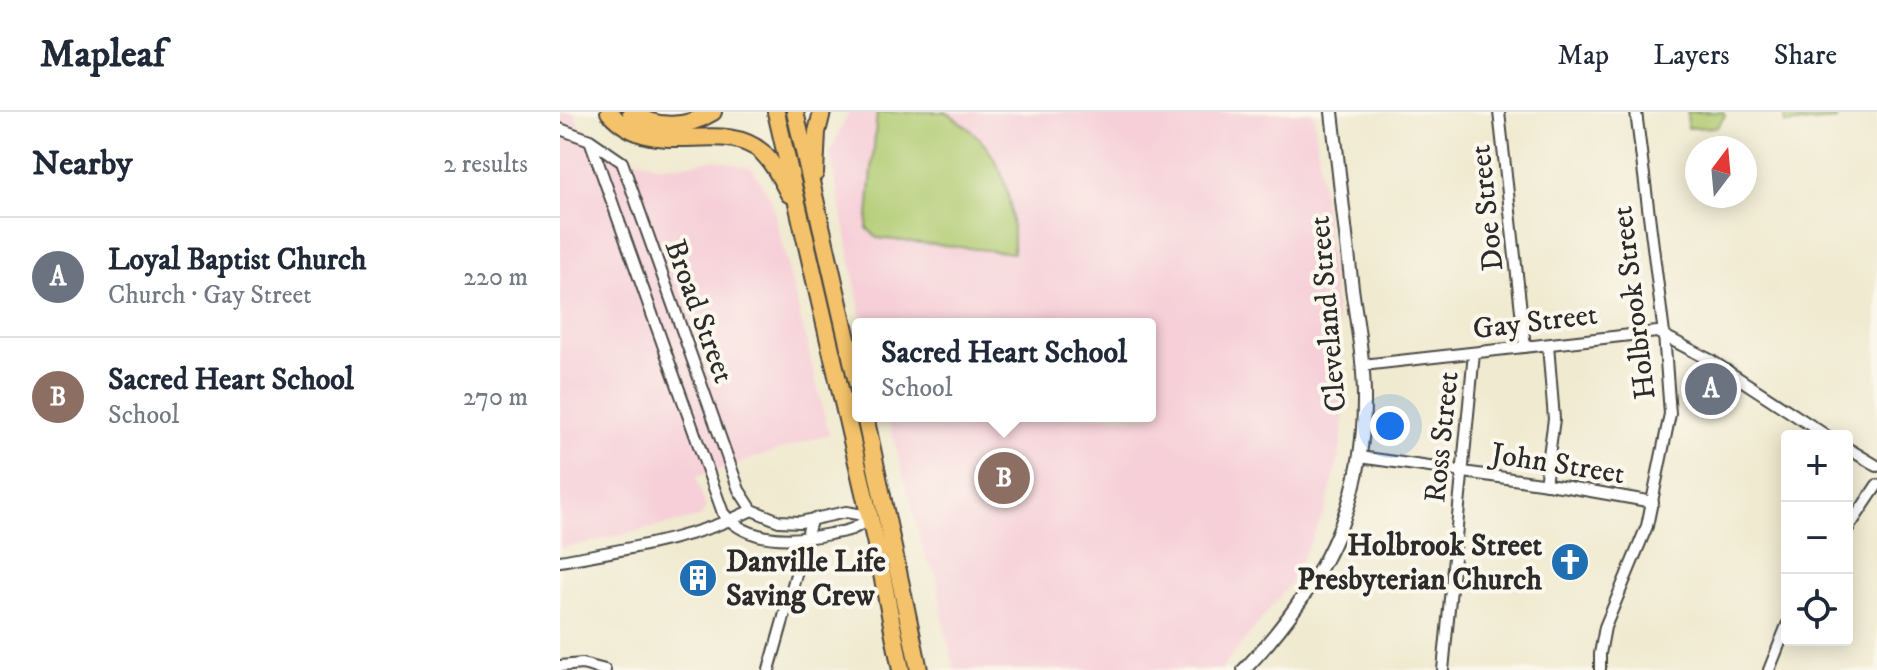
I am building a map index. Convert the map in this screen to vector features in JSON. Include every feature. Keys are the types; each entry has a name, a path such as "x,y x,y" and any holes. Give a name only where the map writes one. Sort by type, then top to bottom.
{"main road":[{"path":"609,112 626,127 648,136 668,140 736,139 751,145 761,151 777,170 799,213"},
{"path":"631,112 647,121 669,125 694,122 713,112"},
{"path":"776,112 869,516 901,670"},
{"path":"795,112 852,361"},
{"path":"815,198 815,152 822,112"},
{"path":"866,422 919,670"}],"street":[{"name":"Cleveland Street","path":"1244,670 1294,613 1324,563 1346,510 1360,457 1364,419 1363,365 1332,112"},
{"name":"Doe Street","path":"1499,112 1525,347"},
{"name":"Holbrook Street","path":"1600,670 1605,627 1647,526 1670,414 1664,334 1636,112"},
{"name":"Broad Street","path":"560,129 590,140 622,162 739,490 752,510"},
{"name":"Broad Street","path":"590,140 723,513 729,521"},
{"name":"Gay Street","path":"1363,365 1650,332 1664,334"},
{"path":"1664,334 1712,361 1818,430"},
{"path":"1545,484 1554,419 1548,345"},
{"name":"Ross Street","path":"1443,670 1474,353"},
{"path":"1853,452 1877,466"},
{"name":"John Street","path":"1360,457 1653,502"},
{"path":"1853,521 1877,485"},
{"path":"560,561 696,534 752,510 779,521 811,521 846,512 869,516"},
{"path":"729,521 759,535 782,540 806,539 855,528 869,516"},
{"path":"769,670 811,521"},
{"path":"1769,670 1781,640"},
{"path":"560,666 582,664 605,670"}],"shaded area":[{"path":"560,112 574,112 579,125 628,156 658,166 714,159 752,168 771,199 829,434 696,477 706,508 700,517 560,549"},
{"path":"849,112 1314,112 1342,369 1344,411 1340,453 1326,509 1290,584 1221,670 955,670 945,632 936,574 926,559 889,422 1156,422 1156,318 862,318 830,152"}],"green space":[{"path":"877,112 945,112 975,134 987,148 1004,180 1009,197 1013,253 877,238 867,228"},
{"path":"1687,112 1723,112 1725,116 1717,127 1688,128"},
{"path":"1784,112 1835,112 1836,120 1785,124"}],"place":[{"name":"Loyal Baptist Church","path":"1711,389"},
{"name":"Sacred Heart School","path":"1004,478"},
{"name":"Holbrook Street Presbyterian Church","path":"1570,562"},
{"name":"Danville Life Saving Crew","path":"698,578"}]}
